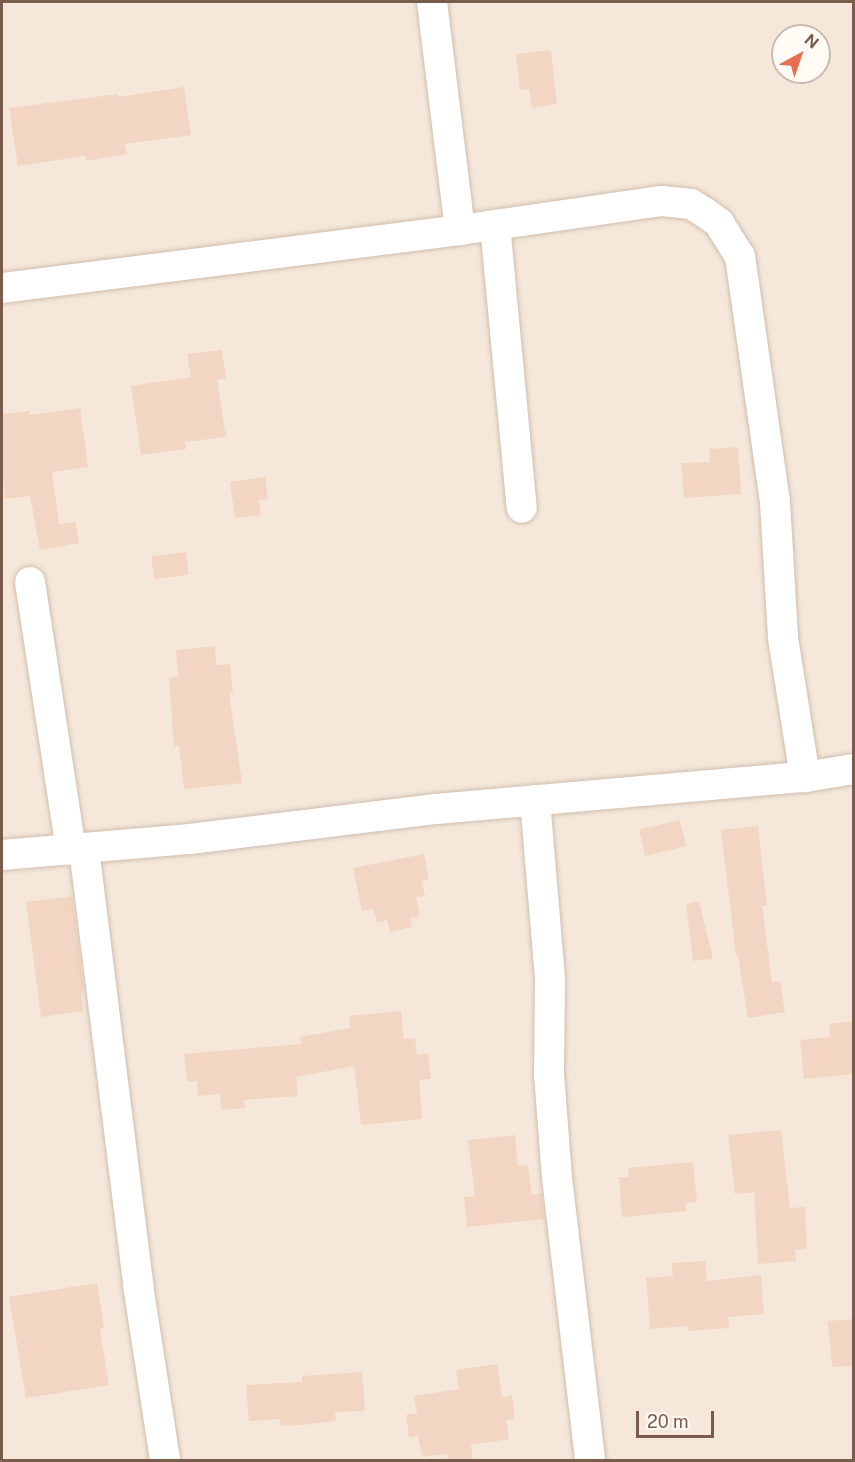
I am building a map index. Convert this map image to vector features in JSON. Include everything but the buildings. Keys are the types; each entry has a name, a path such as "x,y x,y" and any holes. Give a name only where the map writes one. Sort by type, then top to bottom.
{"street":[{"path":"432,2 460,230"},
{"path":"2,288 460,230 662,201 698,208 718,223 740,256 775,502 783,638 805,777"},
{"path":"495,225 522,508"},
{"path":"30,582 77,850 136,1273 165,1461"},
{"path":"2,855 77,850 535,800 805,777 854,769"},
{"path":"535,800 550,980 549,1074 557,1178 590,1461"}],"shaded area":[{"path":"2,2 853,2 853,1460 2,1460"}]}
